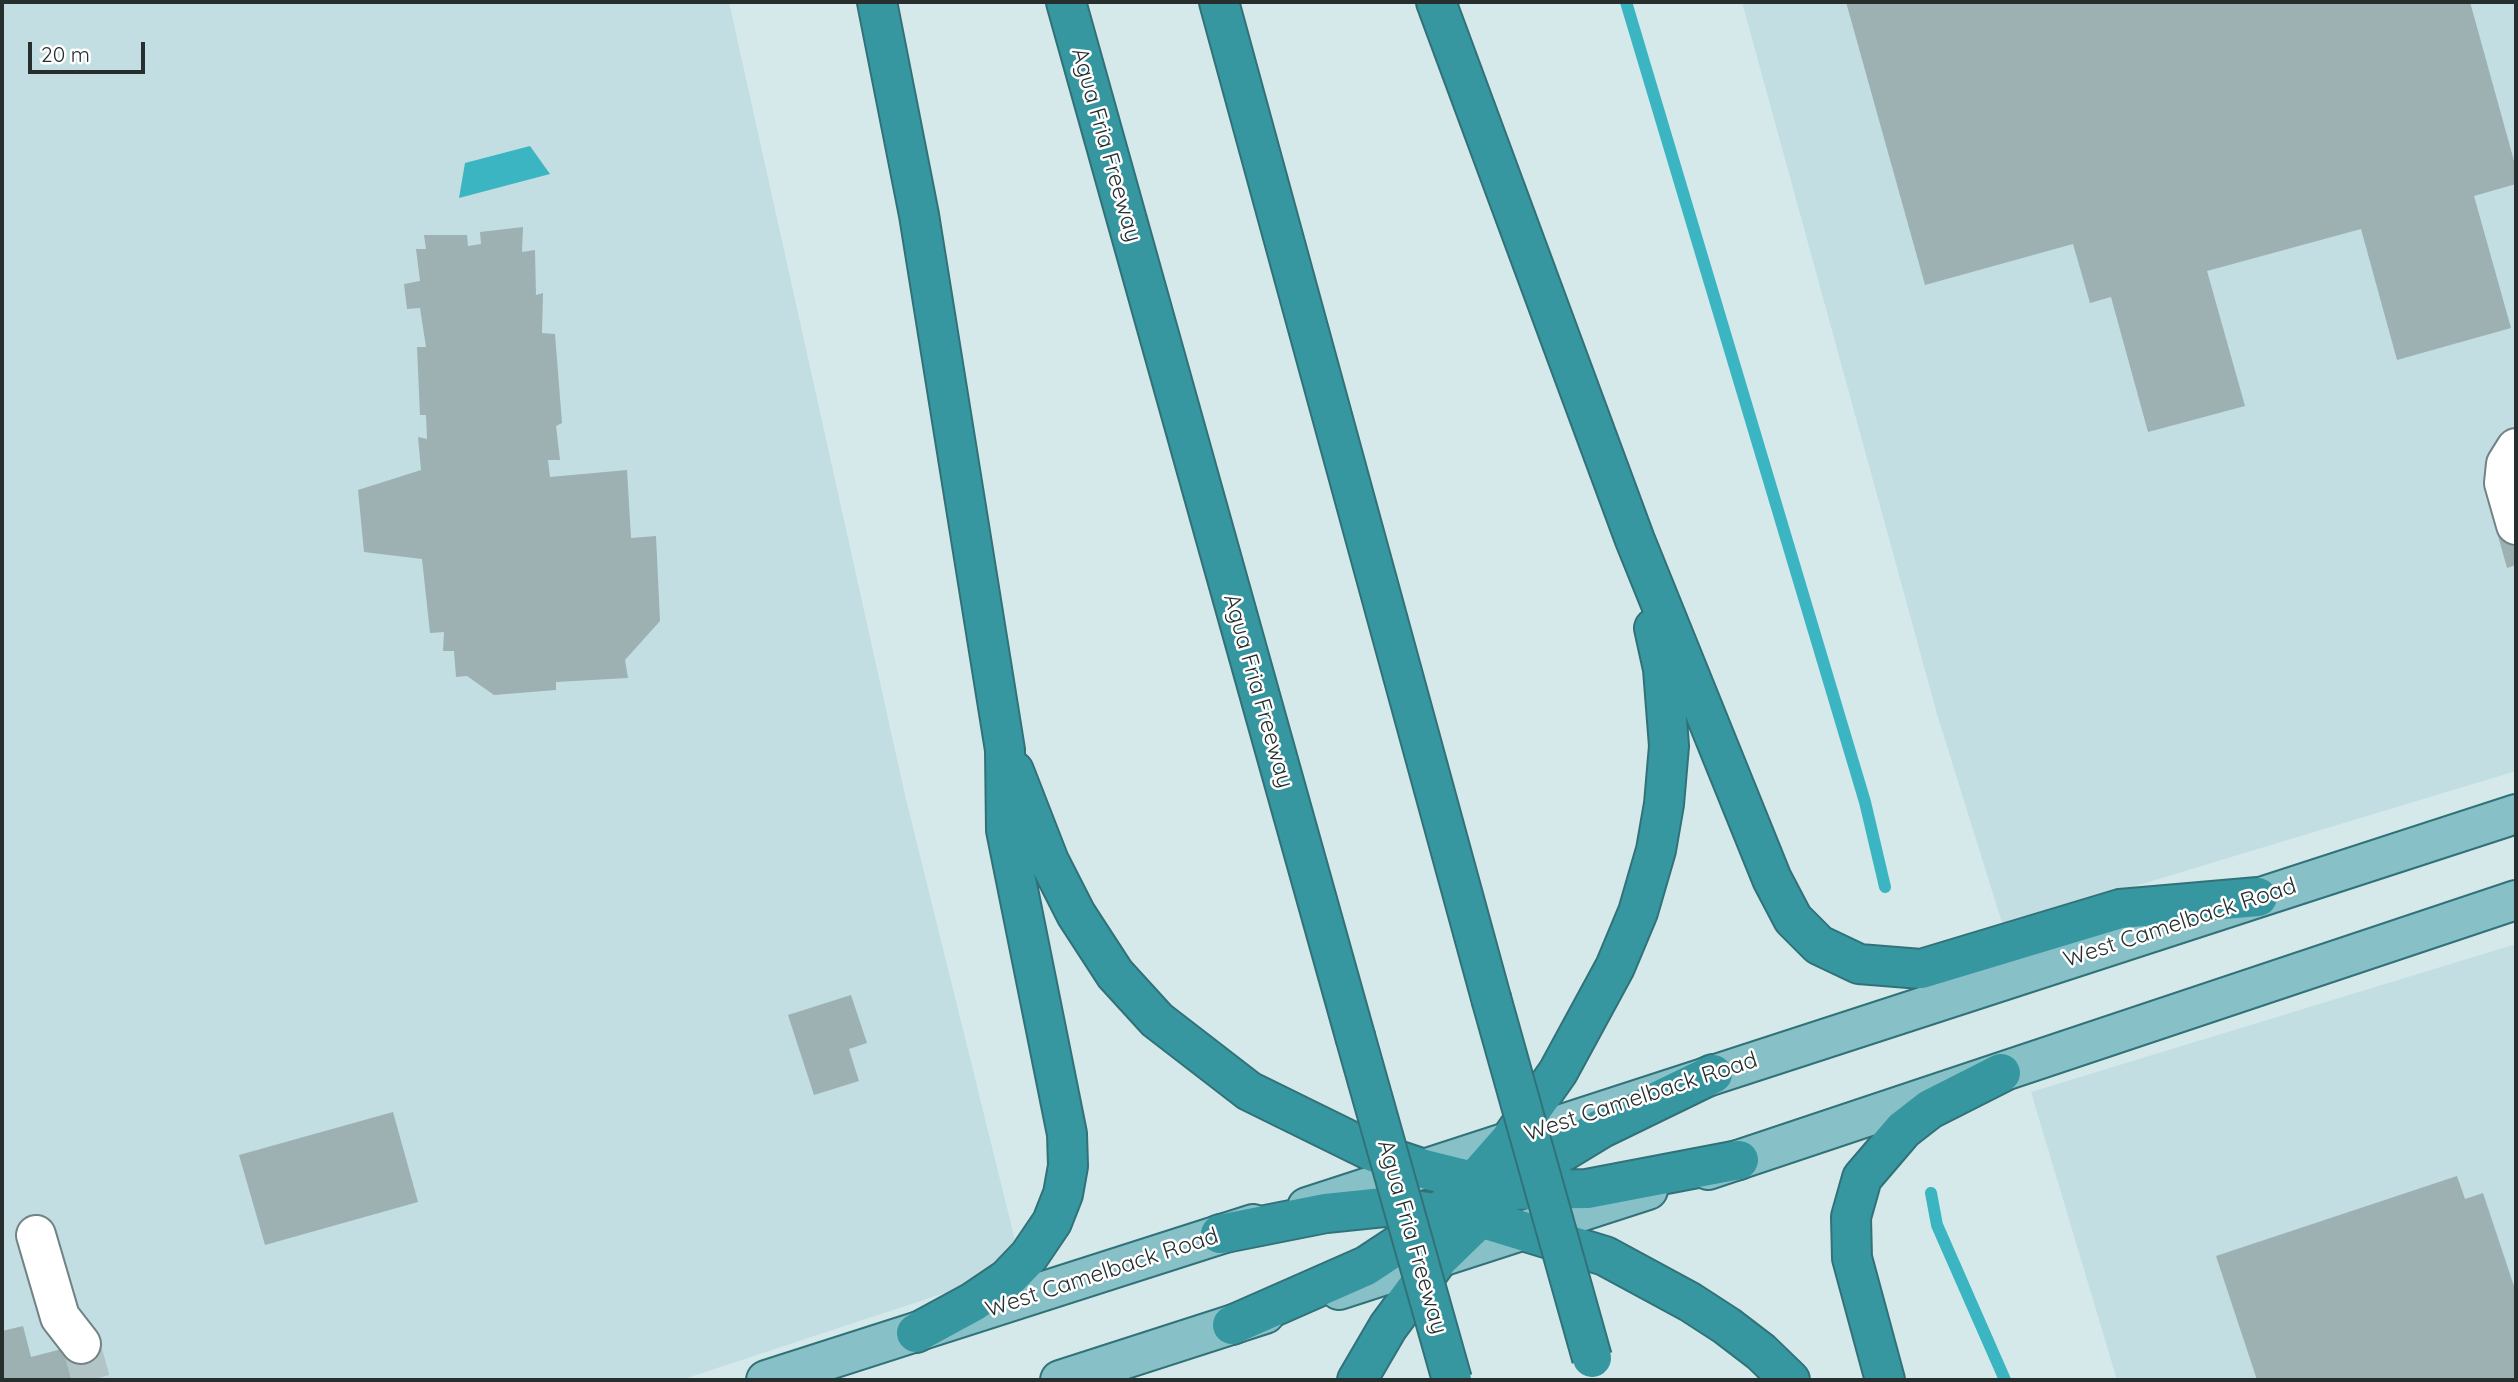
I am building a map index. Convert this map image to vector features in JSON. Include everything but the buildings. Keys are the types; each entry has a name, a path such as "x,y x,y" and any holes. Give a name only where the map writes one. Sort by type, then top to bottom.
{"highway":[{"path":"877,2 919,215 1005,750 1006,830 1020,915 1067,1134 1063,1194 1052,1222 1029,1256 1007,1279 973,1302 916,1333"},
{"name":"Agua Fria Freeway","path":"1066,2 1452,1380"},
{"path":"1219,2 1595,1369"},
{"path":"1436,2 1635,540 1772,879 1793,919 1819,946 1859,964 1921,969 2120,909 2258,897"},
{"path":"1357,1380 1388,1327 1439,1258 1476,1200 1510,1140 1558,1072 1593,1012 1637,912 1656,850 1664,804 1669,746 1663,669 1635,540"},
{"path":"1005,750 1049,860 1076,914 1115,974 1157,1020 1249,1091 1373,1152 1423,1169 1526,1230 1605,1256 1690,1301 1761,1352 1790,1380"},
{"path":"1885,1380 1852,1258 1851,1217 1863,1178 1889,1144 1921,1116 2001,1073"},
{"path":"1509,1190 1541,1165 1602,1128 1713,1074"},
{"path":"1232,1325 1366,1266 1416,1233 1441,1212 1476,1200 1509,1190 1587,1189 1739,1160"},
{"path":"1220,1234 1326,1213 1404,1208 1441,1212"}],"main road":[{"name":"West Camelback Road","path":"766,1380 2516,814"},
{"path":"1060,1380 1739,1160 2516,900"}],"lane":[{"path":"2516,448 2506,464 2504,483 2516,525"},
{"path":"36,1235 66,1338"}],"shaded area":[{"path":"2,2 729,2 905,795 1017,1248 975,1283 681,1380 2,1380"},
{"path":"1742,2 2516,2 2516,771 2003,926 1937,714"},
{"path":"2516,944 2516,1380 2117,1380 2031,1092"}],"water":[{"path":"530,146 550,174 459,198 465,163"}],"waterway":[{"path":"1626,2 1865,802 1885,887"},
{"path":"1931,1193 1937,1225 2005,1380"}],"tunnel":[{"path":"81,1344 91,1380"}]}
